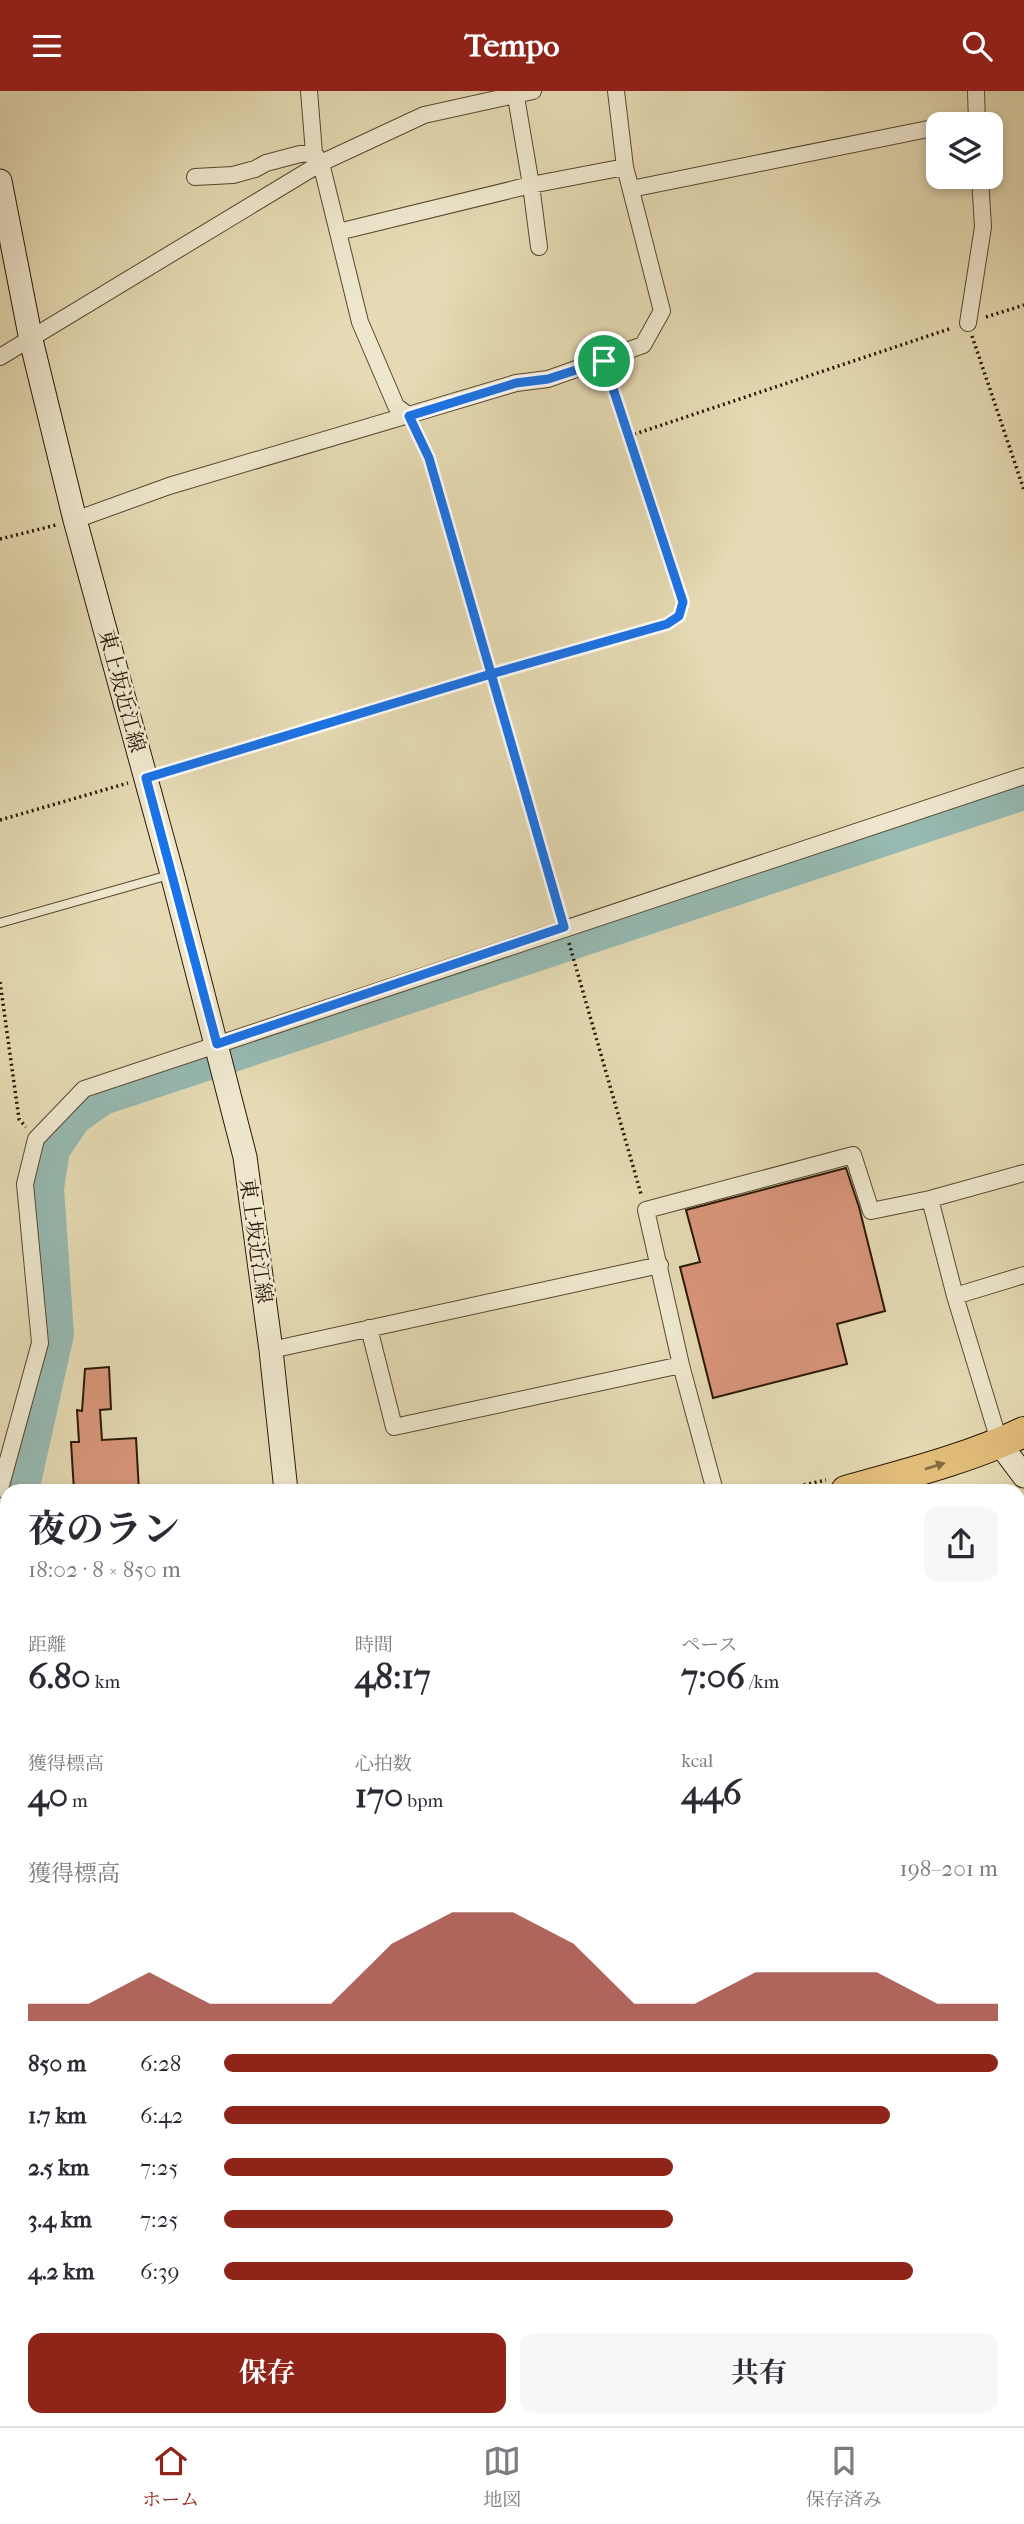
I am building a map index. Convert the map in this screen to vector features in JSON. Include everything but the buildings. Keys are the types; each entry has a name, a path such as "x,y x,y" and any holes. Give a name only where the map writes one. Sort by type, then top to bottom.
{"highway":[{"path":"872,1484 934,1467 1012,1438"}],"main road":[{"name":"東上坂近江線","path":"0,181 31,340 75,520 172,874 245,1157 271,1350 285,1484"},
{"path":"1012,1438 1024,1476"}],"street":[{"path":"309,91 318,158 360,322 396,406 409,416"},
{"path":"0,357 318,158 424,115 533,91"},
{"path":"75,520 169,486 516,383 548,379 643,345 662,311 625,167 616,91"},
{"path":"976,91 977,112"},
{"path":"515,93 539,247"},
{"path":"631,189 926,129"},
{"path":"195,177 233,175 300,154 318,158"},
{"path":"338,232 531,184 625,167"},
{"path":"968,323 984,227 981,189"},
{"path":"1,1484 40,1343 25,1184 36,1139 84,1089 220,1055 564,927 1024,776"},
{"path":"713,1484 681,1365 646,1210 853,1155 871,1211 930,1199 1024,1173"},
{"path":"930,1199 955,1296 1012,1438"},
{"path":"271,1350 660,1265"},
{"path":"955,1296 1024,1275"},
{"path":"369,1328 394,1427 681,1365"}],"lane":[{"path":"0,923 172,874"}],"path":[{"path":"629,436 1024,305"},
{"path":"968,323 1024,490"},
{"path":"0,820 667,624 679,616 683,602 604,361"},
{"path":"409,416 429,458 564,927"},
{"path":"0,539 75,520"},
{"path":"573,957 646,1210"},
{"path":"0,982 19,1119 36,1139"}],"waterway":[{"path":"25,1484 58,1334 48,1188 54,1150 75,1119 103,1099 1024,794"}],"route":[{"path":"604,361 548,379 516,383 409,416 429,458 491,674 516,758 564,927 217,1044 146,778 491,674 667,624 679,616 683,602 604,361"}]}
